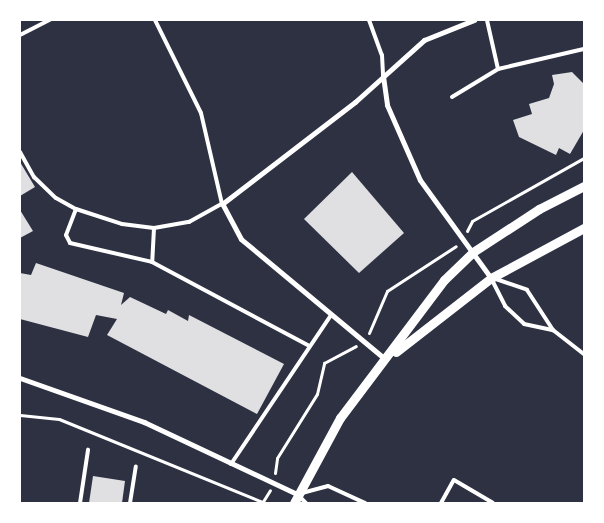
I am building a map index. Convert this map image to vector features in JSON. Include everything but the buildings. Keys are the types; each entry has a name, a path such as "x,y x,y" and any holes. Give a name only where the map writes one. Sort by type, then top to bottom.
{"street":[{"path":"386,360 241,239 222,204 355,102 424,40 474,20"},
{"path":"383,76 387,105 420,180 490,278"},
{"path":"20,378 144,422 274,485 295,499 340,418 386,360 444,280 473,252 539,209 584,186"},
{"path":"386,360 490,278 584,228"}],"lane":[{"path":"20,35 50,20"},
{"path":"20,152 34,177 56,198 76,209 122,224 154,228 189,222 222,204 201,113 155,20"},
{"path":"369,20 382,55 383,76"},
{"path":"487,20 498,69"},
{"path":"452,97 498,69 584,49"},
{"path":"76,209 66,236 70,243 152,262 309,346"},
{"path":"152,262 154,228"},
{"path":"490,278 505,306 524,324 553,330"},
{"path":"490,278 527,290 553,330 584,354"},
{"path":"231,464 331,315"},
{"path":"80,503 88,450"},
{"path":"130,503 136,466"},
{"path":"441,503 454,480 493,503"},
{"path":"295,499 328,486 365,503"},
{"path":"295,499 306,503"}],"path":[{"path":"20,415 59,419 263,503 274,485 277,458 317,394 324,363 365,341 387,291 449,252 463,239 472,221 584,158"}]}
